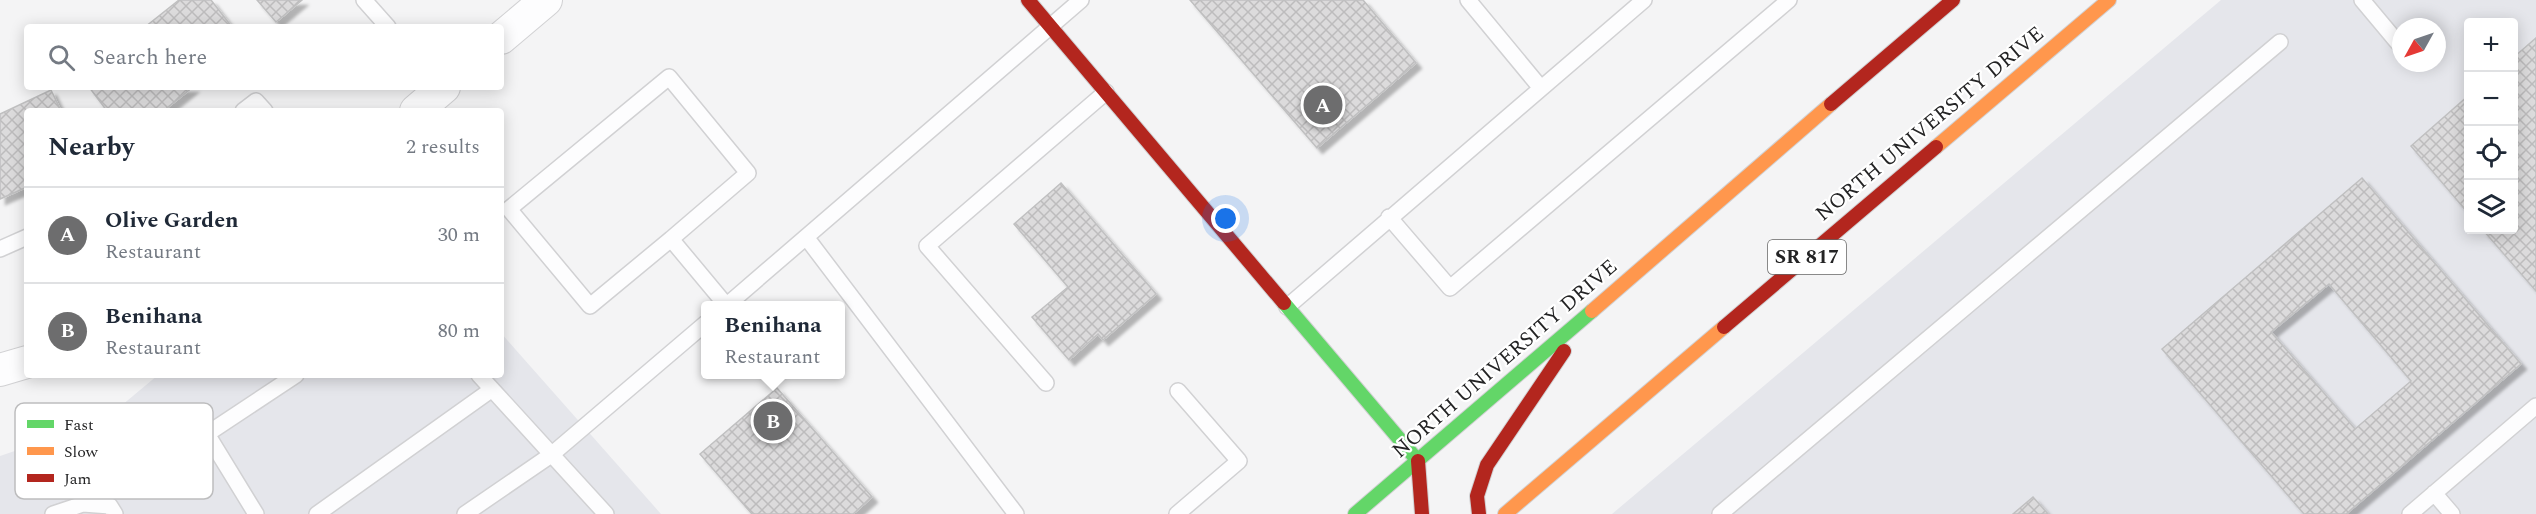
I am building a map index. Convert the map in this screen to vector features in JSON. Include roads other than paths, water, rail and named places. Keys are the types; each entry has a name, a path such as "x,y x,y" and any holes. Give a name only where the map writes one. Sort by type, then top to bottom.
{"main road":[{"path":"1028,0 1418,461 1422,514"},
{"name":"NORTH UNIVERSITY DRIVE","path":"1355,514 1953,0"},
{"name":"NORTH UNIVERSITY DRIVE","path":"1505,514 2109,0"},
{"path":"1479,514 1477,496 1487,465 1588,315"}],"street":[{"path":"504,35 546,0"},
{"path":"419,108 440,90"},
{"path":"0,370 24,363"}],"lane":[{"path":"364,0 385,24"},
{"path":"731,301 1081,0"},
{"path":"1468,0 1540,87"},
{"path":"1287,307 1540,87 1644,0"},
{"path":"1389,217 1450,288 1789,0"},
{"path":"2362,0 2392,36"},
{"path":"1720,514 2280,42"},
{"path":"669,77 748,173 671,239 590,306 509,209 669,77"},
{"path":"1046,383 927,246 1106,92"},
{"path":"247,108 256,100 263,108"},
{"path":"806,237 1016,514"},
{"path":"0,249 24,238"},
{"path":"671,239 723,301"},
{"path":"465,514 551,455 701,325"},
{"path":"213,430 291,378"},
{"path":"481,378 606,514"},
{"path":"317,514 491,390"},
{"path":"1177,514 1239,461 1178,391"},
{"path":"2410,514 2536,406"},
{"path":"213,444 256,514"},
{"path":"2434,493 2452,514"},
{"path":"53,514 83,504 110,506 115,514"}],"place":[{"name":"Olive Garden","path":"1323,105"},
{"name":"Benihana","path":"773,421"}]}
